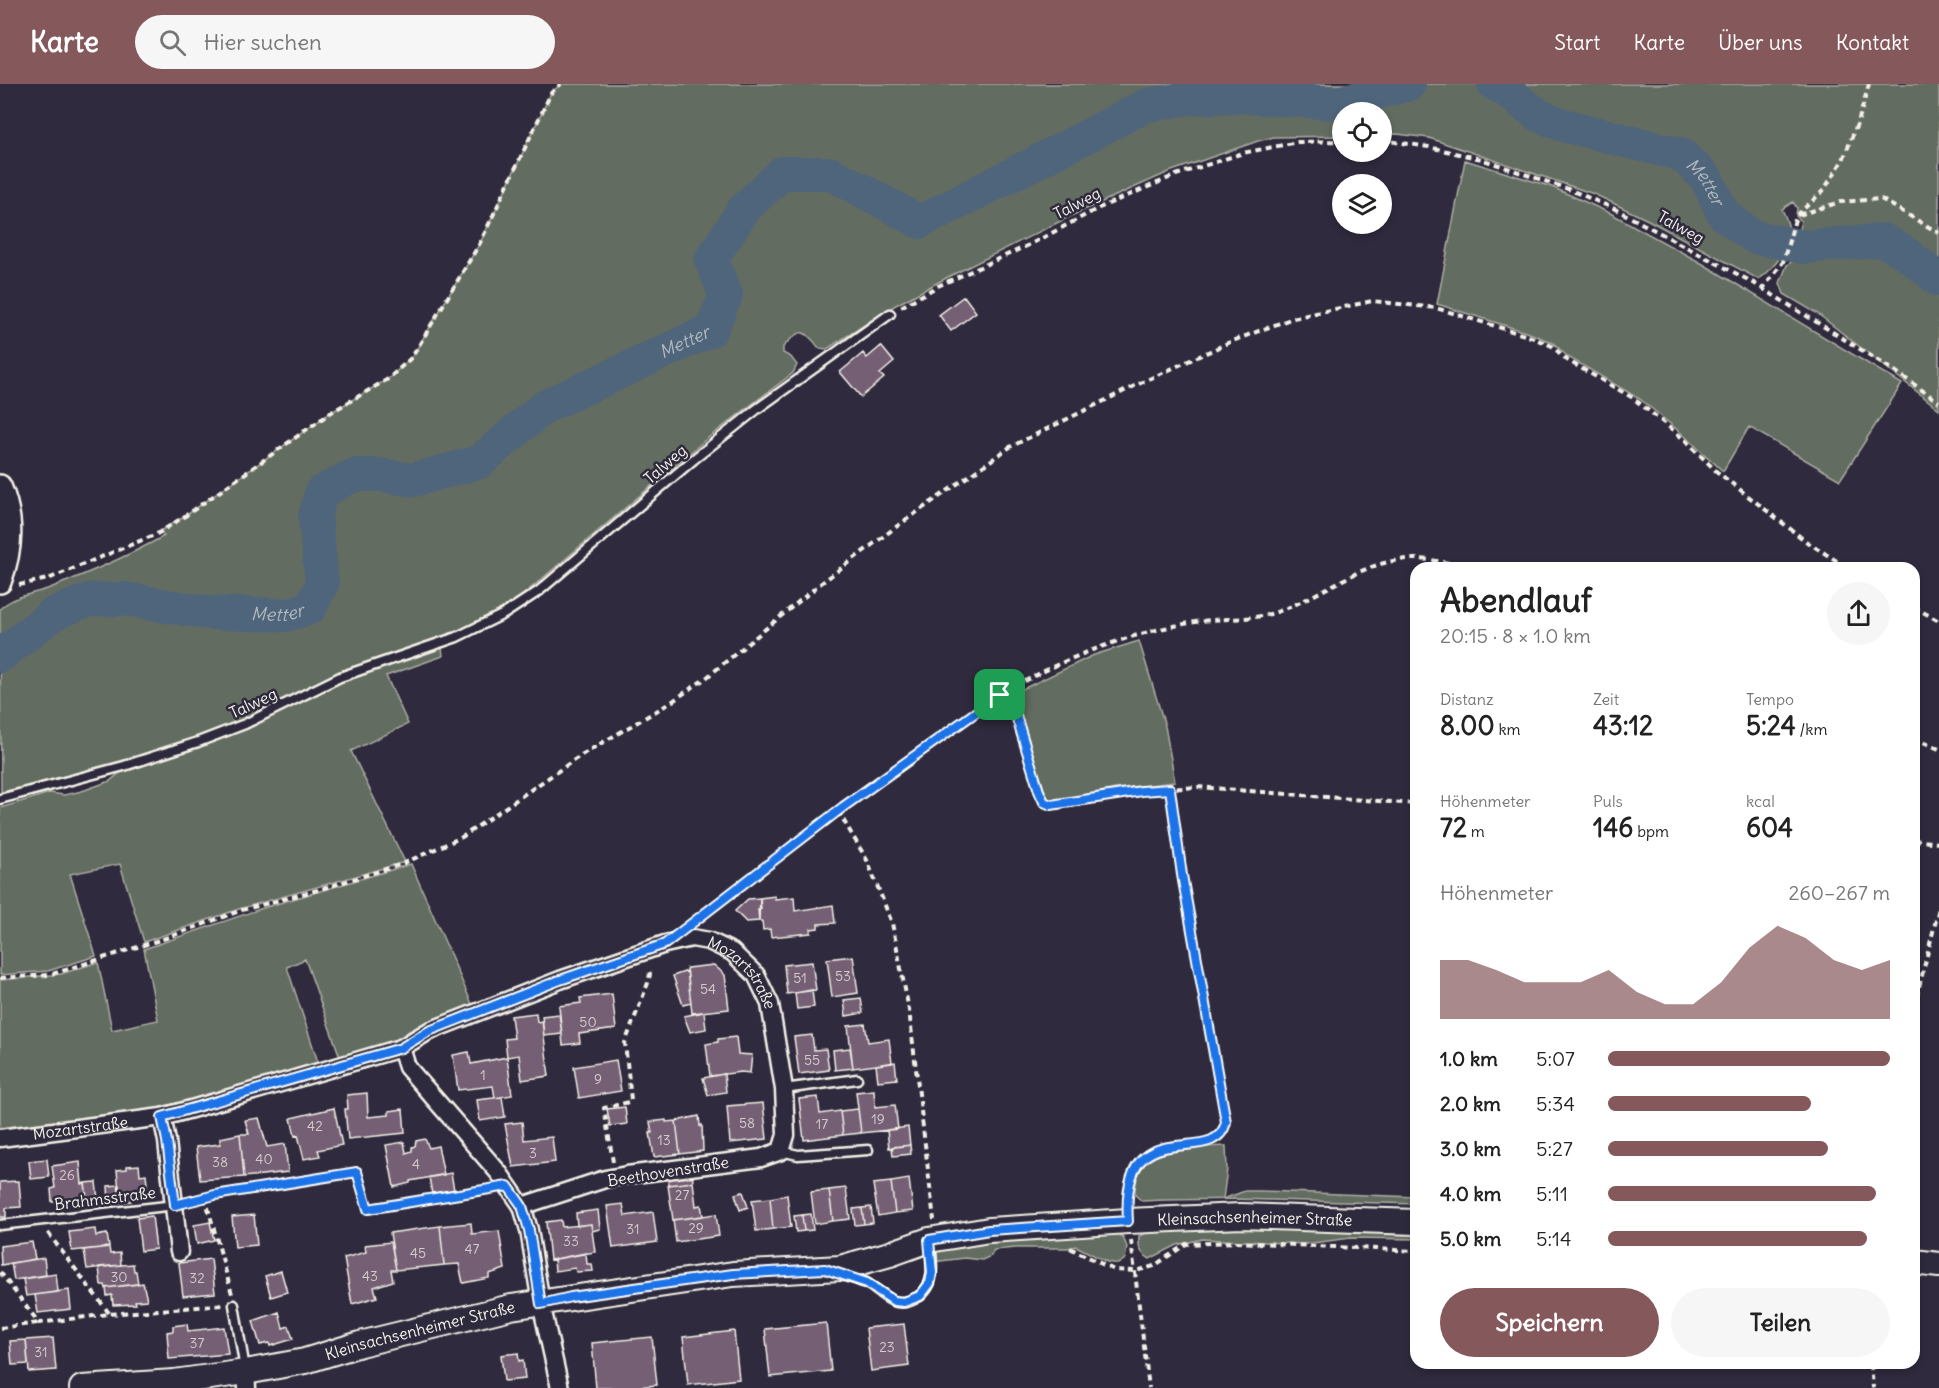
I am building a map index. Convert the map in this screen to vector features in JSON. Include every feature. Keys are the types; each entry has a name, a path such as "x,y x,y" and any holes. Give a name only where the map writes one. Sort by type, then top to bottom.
{"main road":[{"name":"Kleinsachsenheimer Straße","path":"82,1388 247,1380 360,1344 500,1310 571,1297 733,1274 840,1268 890,1254 932,1231 1241,1216 1410,1222"},
{"path":"1920,1263 1939,1265"}],"street":[{"path":"0,486 5,497 10,532 5,584"},
{"name":"Mozartstraße","path":"0,1138 162,1117 401,1048 429,1031 560,980 665,944 692,938 709,942 732,952 756,975 770,1004 784,1089 786,1135 781,1151"},
{"path":"401,1048 407,1067 508,1186 522,1206 529,1230 541,1304 560,1388"},
{"path":"162,1117 167,1141 179,1252"},
{"name":"Beethovenstraße","path":"522,1206 616,1177 761,1158 781,1151"}],"lane":[{"name":"Talweg","path":"0,799 114,770 198,742 245,724 340,677 457,637 504,614 539,591 693,459 757,409 890,314"},
{"path":"784,1089 857,1078"},
{"path":"781,1151 798,1155 868,1150"},
{"name":"Brahmsstraße","path":"0,1225 175,1205"},
{"path":"825,1269 867,1283 894,1301 912,1300 920,1296 930,1283 932,1231"},
{"path":"234,1305 247,1380"}],"path":[{"path":"5,584 48,579 157,534 330,413 388,379 412,357 430,329 480,243 551,93 561,84"},
{"path":"1762,290 1783,262 1796,216 1823,191 1843,160 1859,119 1869,84"},
{"name":"Talweg","path":"890,314 938,286 1029,245 1099,208 1176,175 1243,153 1298,142 1332,141"},
{"name":"Talweg","path":"1392,141 1481,159 1568,189 1615,209 1752,282 1892,369 1939,402"},
{"path":"1796,216 1840,202 1881,199 1939,232"},
{"path":"0,978 48,975 59,972 166,938 242,910 402,864 462,837 583,754 670,703 706,678 820,584 1010,447 1230,342 1293,318 1372,301 1436,308 1531,337 1552,346 1567,360 1633,398 1685,440 1716,471 1807,542 1839,562"},
{"path":"665,944 838,811 1000,695 1079,655 1173,626 1266,615 1305,601 1347,577 1399,560 1424,559 1441,562"},
{"path":"1920,610 1939,621"},
{"path":"1000,695 1014,709 1039,791 1044,802 1051,805 1142,791 1198,787 1410,804"},
{"path":"1920,740 1939,748"},
{"path":"1149,1388 1128,1221 1128,1189 1134,1168 1143,1157 1154,1151 1178,1145 1206,1143 1218,1138 1224,1132 1226,1122 1182,875 1170,789"},
{"path":"838,811 867,860 892,923 909,1011 932,1231"},
{"path":"1920,841 1939,843"},
{"path":"1920,982 1939,908"},
{"path":"616,1177 604,1108 631,1100 625,1043 650,974 644,951"},
{"path":"175,1205 205,1197 357,1172 368,1209 508,1186"},
{"path":"0,1328 109,1314 234,1305 205,1197"},
{"name":"Brahmsstraße","path":"39,1221 109,1314"},
{"path":"1073,1248 1114,1270 1136,1271 1154,1266 1186,1244 1236,1242 1410,1251"},
{"path":"0,1272 39,1323"},
{"path":"1871,1369 1873,1388"}],"green space":[{"path":"561,84 1939,84 1939,409 1818,314 1784,294 1780,283 1787,265 1794,260 1792,256 1801,221 1796,216 1797,208 1793,202 1782,209 1789,225 1789,243 1776,263 1758,279 1594,194 1429,138 1392,134 1392,102 1332,102 1332,136 1274,137 1169,172 1075,214 948,277 894,306 827,349 819,348 809,336 798,334 783,347 783,353 791,357 797,365 793,373 704,441 517,600 489,617 198,742 1,792 0,609 17,598 50,588 94,570 164,536 160,531 185,516 330,413 388,379 412,357 480,243 551,93"},
{"path":"1465,160 1552,187 1612,214 1703,264 1902,384 1840,480 1749,427 1723,471 1640,399 1568,357 1553,343 1532,334 1437,304"},
{"path":"1139,641 1165,726 1175,782 1116,789 1052,802 1046,797 1012,698 1014,693 1094,655"},
{"path":"442,647 443,656 386,676 408,724 351,751 405,862 239,909 144,942 120,864 70,874 96,956 48,971 0,975 0,808 50,793 64,795 82,791 110,781 122,771 245,726 341,678"},
{"path":"411,864 472,1004 409,1031 395,1044 340,1057 305,959 287,967 318,1062 178,1104 129,1114 0,1131 0,980 61,974 98,962 112,1030 158,1020 144,949 266,907"},
{"path":"1226,1146 1227,1169 1223,1199 1245,1191 1260,1191 1410,1197 1410,1204 1234,1199 1142,1201 1135,1195 1139,1171 1148,1161 1168,1152"},
{"path":"1199,1228 1410,1233 1410,1239 1351,1238 1305,1244 1202,1239 1177,1245 1150,1259 1140,1250 1139,1236 1164,1230"},
{"path":"1118,1234 1123,1237 1127,1247 1125,1259 1118,1264 1107,1262 1076,1246 994,1250 991,1256 982,1260 965,1258 933,1262 932,1250 1009,1241"}],"building":[{"path":"964,296 976,312 951,331 939,315"},
{"path":"881,346 894,362 880,374 884,378 861,397 840,372 863,353 867,358"},
{"path":"775,896 775,899 794,897 795,911 833,905 835,923 818,924 818,928 811,929 811,933 771,937 770,929 763,930 762,921 759,921 758,909 761,909 760,898"},
{"path":"760,898 759,921 746,922 735,911 748,899"},
{"path":"853,956 858,993 832,997 827,959"},
{"path":"812,962 816,990 787,994 784,965"},
{"path":"714,965 725,975 729,1009 692,1013 687,968"},
{"path":"687,971 691,1003 683,1005 673,976"},
{"path":"812,990 814,1007 797,1009 795,993"},
{"path":"612,994 616,1029 579,1034 580,1043 563,1045 559,1006 581,1003 580,998"},
{"path":"861,998 863,1013 846,1016 844,1000"},
{"path":"704,1012 706,1029 690,1032 684,1016"},
{"path":"536,1013 537,1022 542,1021 549,1076 522,1080 519,1055 507,1057 505,1039 514,1038 511,1016"},
{"path":"559,1014 562,1034 544,1036 542,1016"},
{"path":"865,1024 868,1042 889,1039 892,1063 853,1068 848,1026"},
{"path":"812,1035 814,1050 826,1049 829,1070 799,1074 794,1037"},
{"path":"736,1037 738,1054 752,1055 750,1073 710,1076 706,1044 718,1042 718,1039"},
{"path":"850,1048 853,1068 835,1070 833,1050"},
{"path":"469,1052 471,1064 507,1057 512,1095 495,1098 493,1086 458,1090 453,1055"},
{"path":"616,1060 621,1091 579,1098 574,1067"},
{"path":"895,1062 897,1079 878,1081 876,1065"},
{"path":"724,1074 726,1092 708,1095 703,1078"},
{"path":"874,1090 875,1107 895,1105 898,1129 861,1133 856,1092"},
{"path":"367,1093 368,1117 389,1115 389,1111 403,1109 405,1133 348,1139 345,1109 348,1109 347,1095"},
{"path":"502,1097 505,1117 480,1121 477,1100"},
{"path":"818,1097 820,1114 840,1111 843,1135 804,1140 799,1099"},
{"path":"763,1103 767,1139 730,1143 727,1106"},
{"path":"625,1107 627,1124 610,1126 607,1109"},
{"path":"334,1108 342,1145 318,1150 320,1156 304,1159 291,1118"},
{"path":"858,1109 861,1133 843,1135 840,1111"},
{"path":"699,1116 700,1126 702,1125 703,1151 680,1154 676,1121"},
{"path":"259,1118 267,1147 285,1144 288,1172 244,1177 240,1134 249,1134 245,1120"},
{"path":"666,1120 666,1122 676,1121 680,1154 654,1157 650,1122"},
{"path":"522,1122 524,1140 552,1137 555,1162 513,1167 505,1124"},
{"path":"908,1127 910,1145 889,1148 887,1130"},
{"path":"240,1134 244,1177 200,1180 196,1147 220,1144 220,1138"},
{"path":"425,1139 429,1148 438,1146 444,1175 410,1181 410,1183 394,1187 386,1145 404,1142 406,1153 412,1151 416,1141"},
{"path":"910,1145 911,1154 893,1156 892,1147"},
{"path":"47,1159 49,1177 31,1179 29,1161"},
{"path":"80,1162 82,1184 85,1183 87,1198 52,1202 51,1189 55,1188 52,1166"},
{"path":"139,1165 140,1175 146,1174 148,1195 131,1196 131,1201 120,1202 117,1170"},
{"path":"451,1173 454,1190 432,1194 429,1177"},
{"path":"692,1173 693,1182 668,1185 667,1176"},
{"path":"909,1179 913,1211 895,1213 891,1182"},
{"path":"19,1181 21,1207 6,1208 6,1217 0,1217 0,1182"},
{"path":"96,1182 98,1200 87,1201 85,1183"},
{"path":"693,1182 696,1206 701,1205 703,1216 673,1220 668,1185"},
{"path":"891,1182 895,1213 878,1216 873,1184"},
{"path":"119,1185 120,1202 109,1203 108,1186"},
{"path":"846,1188 850,1219 833,1221 829,1190"},
{"path":"829,1190 833,1221 815,1224 811,1192"},
{"path":"743,1192 748,1207 740,1210 735,1194"},
{"path":"787,1195 791,1227 773,1229 770,1198"},
{"path":"770,1198 773,1229 756,1231 752,1200"},
{"path":"623,1204 625,1216 653,1212 657,1242 613,1248 607,1206"},
{"path":"871,1207 873,1223 864,1224 862,1208"},
{"path":"862,1208 864,1224 855,1225 853,1209"},
{"path":"598,1210 600,1229 592,1231 591,1224 577,1226 576,1213"},
{"path":"716,1214 719,1236 676,1242 673,1220"},
{"path":"811,1214 813,1230 804,1231 802,1215"},
{"path":"254,1215 257,1245 235,1247 232,1217"},
{"path":"802,1215 804,1231 796,1232 794,1216"},
{"path":"152,1216 156,1249 141,1251 137,1218"},
{"path":"561,1220 562,1227 591,1224 595,1252 550,1260 546,1222"},
{"path":"210,1222 214,1240 197,1244 194,1225"},
{"path":"471,1223 472,1234 499,1231 505,1269 489,1274 489,1278 463,1283 459,1264 444,1265 440,1226"},
{"path":"440,1226 444,1265 396,1270 390,1233"},
{"path":"95,1229 96,1236 107,1234 109,1247 72,1251 69,1232"},
{"path":"32,1242 35,1259 1,1265 0,1246"},
{"path":"391,1242 396,1270 391,1270 393,1281 374,1287 377,1297 352,1304 344,1258 366,1252 365,1245"},
{"path":"109,1247 110,1254 120,1253 121,1265 87,1269 84,1250"},
{"path":"586,1253 587,1264 592,1264 593,1271 576,1272 575,1268 555,1271 554,1259"},
{"path":"44,1258 46,1275 14,1280 11,1263"},
{"path":"211,1259 215,1293 183,1296 179,1263"},
{"path":"133,1264 138,1284 106,1288 105,1285 101,1285 99,1267"},
{"path":"281,1271 287,1292 271,1297 265,1276"},
{"path":"56,1274 58,1292 26,1296 23,1279"},
{"path":"143,1283 147,1300 135,1301 136,1304 113,1305 112,1295 107,1296 106,1288"},
{"path":"69,1290 71,1309 38,1313 35,1295"},
{"path":"279,1312 283,1328 289,1326 293,1339 270,1346 269,1343 260,1345 253,1321"},
{"path":"826,1323 831,1371 770,1377 765,1329"},
{"path":"187,1324 188,1331 224,1327 228,1354 169,1359 167,1332 173,1331 173,1326"},
{"path":"904,1324 909,1366 871,1371 866,1328"},
{"path":"734,1331 739,1379 688,1385 683,1337"},
{"path":"652,1337 657,1385 596,1388 592,1343"},
{"path":"53,1338 56,1370 29,1372 26,1340"},
{"path":"26,1340 28,1364 12,1365 10,1341"},
{"path":"518,1353 519,1361 523,1360 525,1379 504,1381 501,1355"}],"waterway":[{"name":"Metter","path":"0,656 53,614 89,600 125,599 209,613 286,615 310,608 322,584 315,516 321,492 354,475 380,475 413,480 479,462 544,407 711,330 726,295 711,260 743,210 782,173 830,173 920,222 1147,105 1190,98 1236,96 1338,103 1409,84"},
{"name":"Metter","path":"1494,84 1500,86 1538,115 1563,125 1682,155 1706,178 1724,215 1754,237 1804,247 1883,240 1907,254 1939,280"}],"route":[{"path":"1000,695 1014,709 1044,802 1051,805 1170,789 1182,875 1226,1122 1224,1132 1218,1138 1206,1143 1178,1145 1154,1151 1143,1157 1134,1168 1128,1189 1126,1200 1128,1221 989,1230 929,1240 932,1259 930,1283 920,1296 904,1302 894,1301 867,1283 825,1269 733,1274 571,1297 541,1304 529,1230 522,1206 508,1186 368,1209 357,1172 215,1195 175,1205 162,1117 401,1048 429,1031 560,980 665,944 843,807 1000,695"}]}
